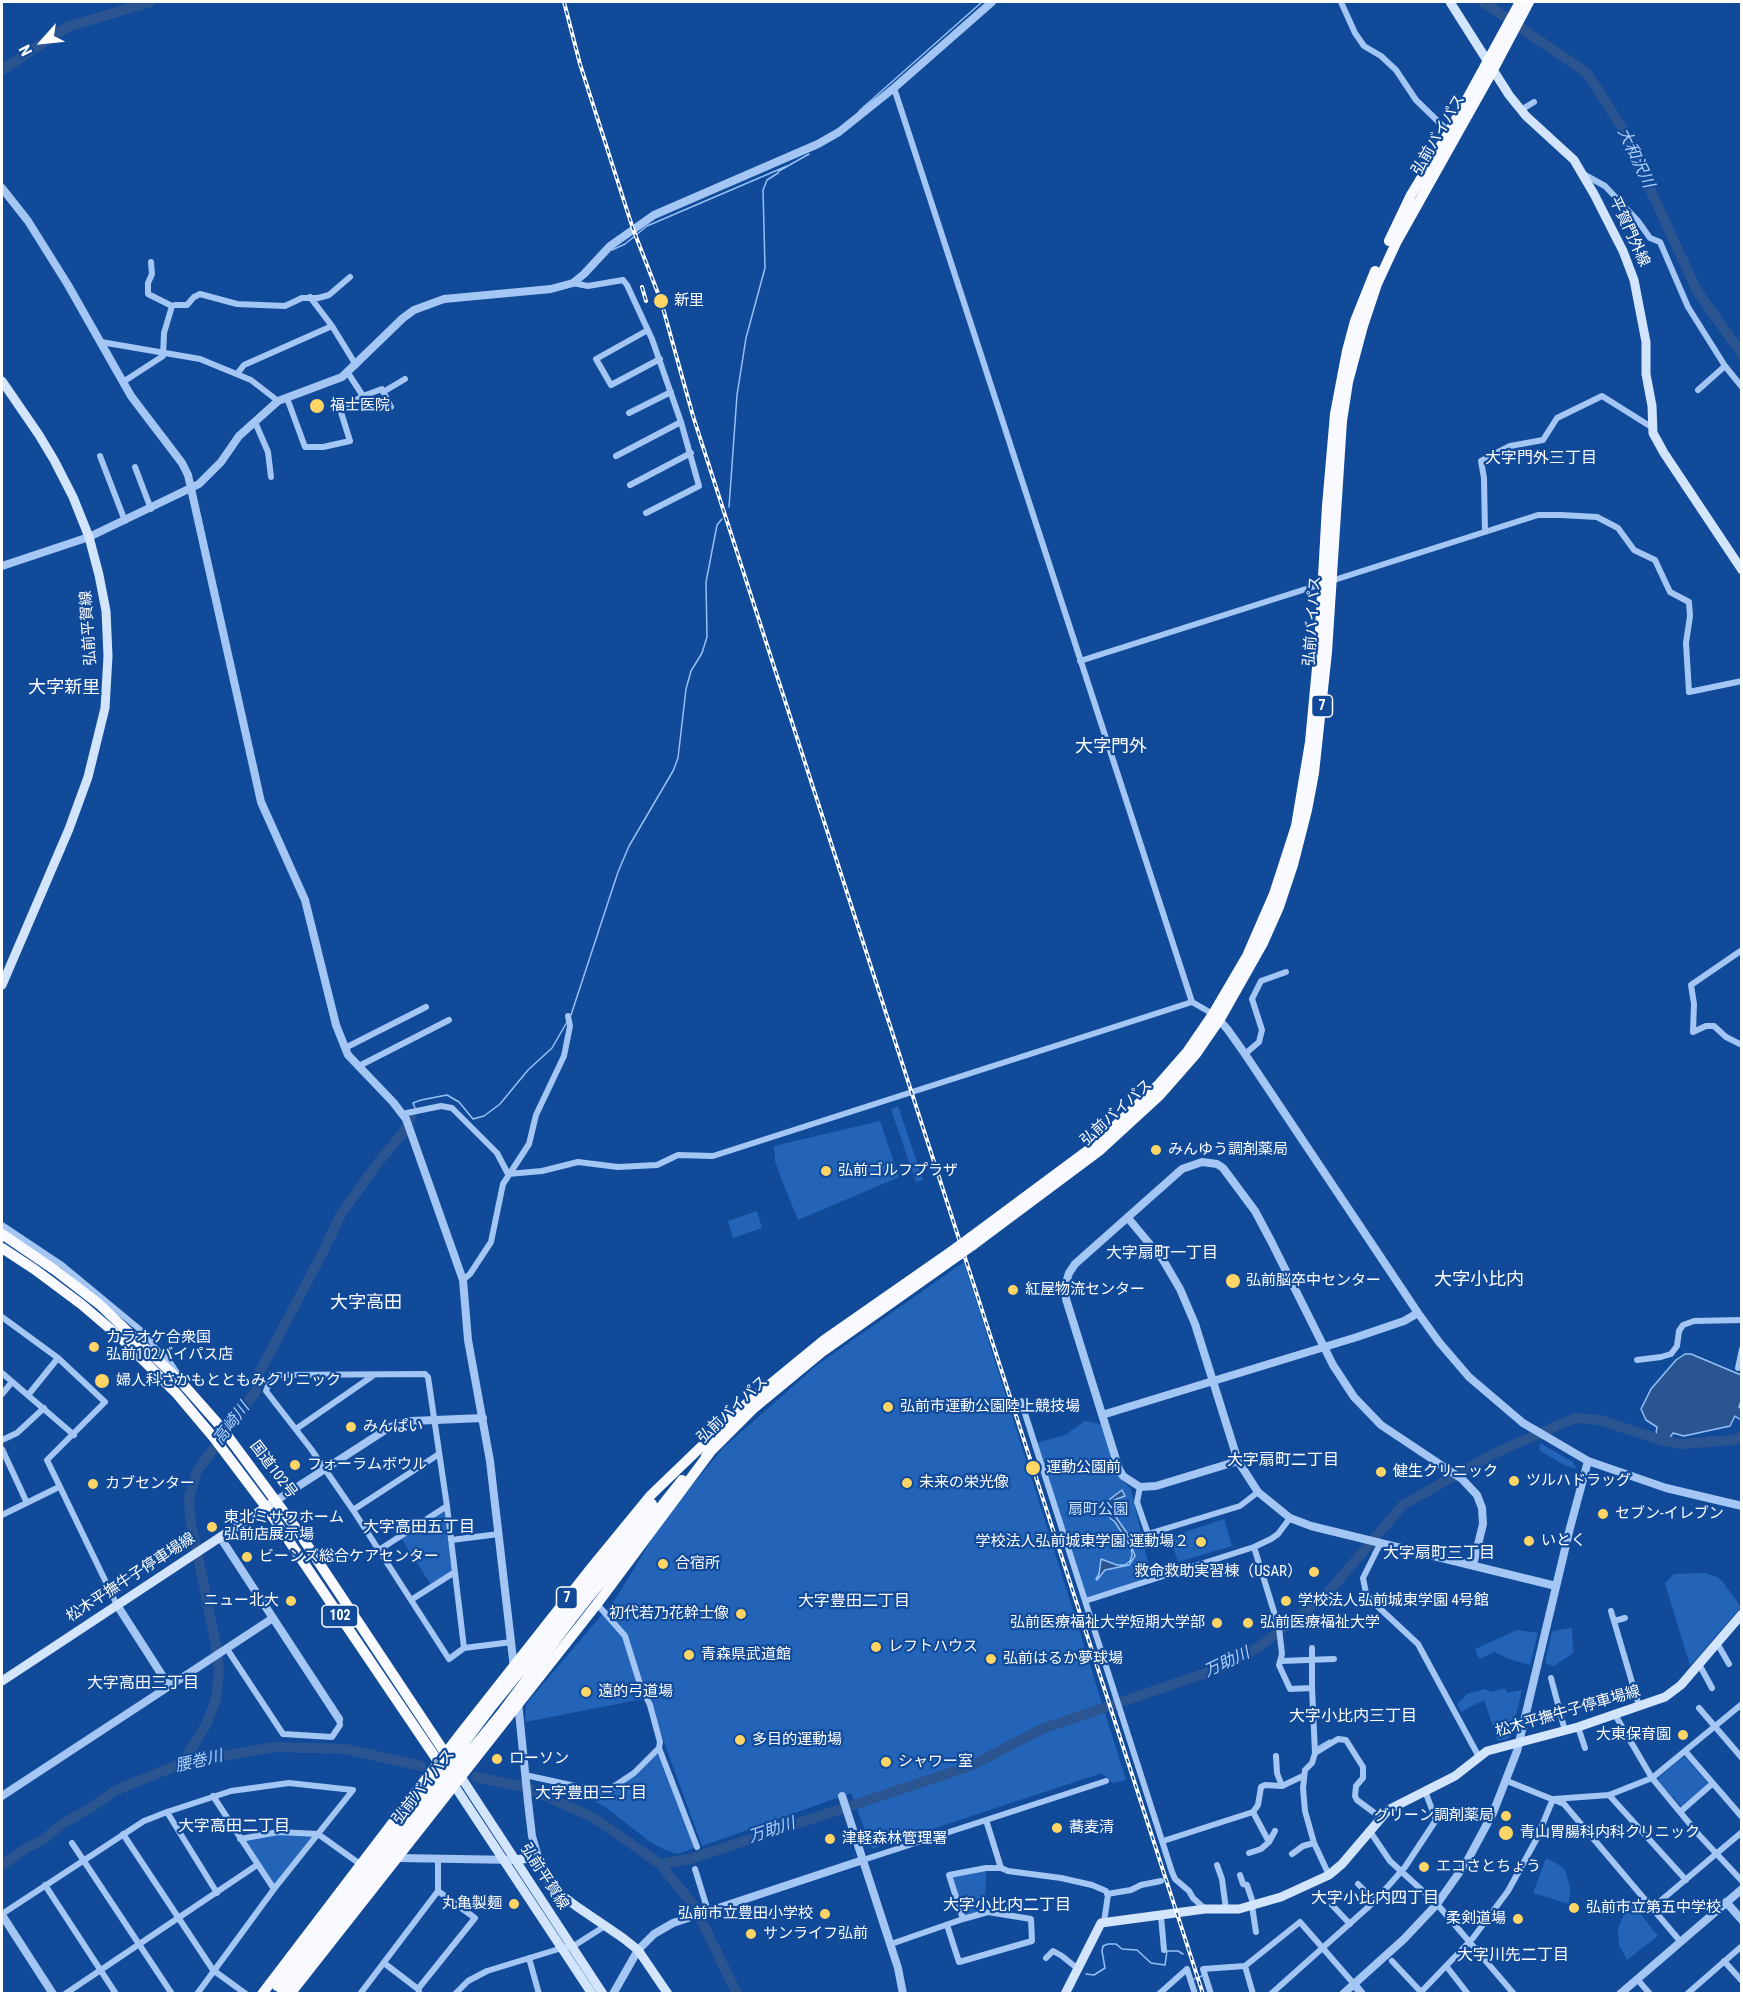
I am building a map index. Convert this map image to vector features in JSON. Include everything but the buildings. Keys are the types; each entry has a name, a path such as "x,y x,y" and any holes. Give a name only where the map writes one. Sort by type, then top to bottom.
{"highway":[{"name":"弘前バイパス","path":"1327,582 1342,420 1348,382 1371,299 1396,241 1490,66 1520,2"},
{"name":"弘前バイパス","path":"1504,38 1529,2"},
{"name":"弘前バイパス","path":"272,1994 397,1838 501,1714 567,1619 735,1413 824,1340 972,1241 1095,1145 1159,1084 1187,1052 1216,1016 1263,943 1279,907 1305,818 1321,718 1331,449 1347,351 1368,285 1411,195 1490,66"},
{"name":"国道102号","path":"2,1234 55,1270 99,1304 183,1383 221,1427 277,1500 442,1758"},
{"name":"国道102号","path":"2,1248 34,1269 120,1337 156,1371 214,1438 267,1507 458,1781"},
{"name":"7","path":"290,1994 597,1604 708,1447"},
{"name":"7","path":"262,1994 514,1664 651,1495 708,1447"},
{"name":"弘前バイパス","path":"281,1994 397,1838"}],"main road":[{"name":"平賀門外線","path":"1450,2 1521,110 1569,155 1585,175 1623,251 1634,280 1646,342 1646,374 1655,438 1742,570"},
{"name":"弘前平賀線","path":"2,381 39,435 74,498 89,537 99,575 106,611 108,656 105,708 97,745 78,806 2,985"},
{"name":"松木平撫牛子停車場線","path":"2,1681 277,1500"},
{"name":"松木平撫牛子停車場線","path":"1104,1922 1205,1909 1253,1906 1281,1897 1329,1875 1342,1864 1388,1810 1455,1776 1479,1757 1497,1747 1578,1727 1614,1713 1654,1702 1674,1692 1742,1614"},
{"name":"弘前平賀線","path":"458,1781 504,1860 592,1994"},
{"name":"弘前平賀線","path":"458,1781 515,1860 603,1994"},
{"path":"515,1860 538,1857 550,1882 560,1893 638,1950 668,1994"},
{"path":"1065,1994 1101,1923 1104,1922"}],"street":[{"path":"573,284 610,246 654,215 818,144 839,132 894,88 992,2"},
{"path":"1341,2 1355,33 1364,46 1381,56 1396,70 1416,100 1449,132"},
{"path":"894,88 1191,1002 1216,1016 1245,1054 1418,1313 1469,1377 1539,1433 1588,1461 1666,1488 1742,1506"},
{"path":"1521,110 1534,102"},
{"path":"1585,175 1605,186 1638,221 1650,238 1660,242 1688,307 1725,366 1742,387"},
{"path":"2,189 28,220 139,408 182,463 191,488 261,802 305,900 336,1025 345,1048 358,1066 404,1116 410,1128 439,1218 463,1280 468,1340 483,1418 499,1534 532,1836 538,1857"},
{"path":"151,262 152,274 148,283 148,294 172,306 187,305 200,294 237,304 285,306 302,298 329,295 350,277"},
{"path":"2,566 89,537 191,488 210,475 239,436 283,400 338,380 348,373 403,318 426,304 460,297 573,284 588,286 623,280 638,306 660,359 691,453 699,486 646,513"},
{"path":"310,297 332,326 356,365"},
{"path":"123,382 163,356 164,333 172,306"},
{"path":"237,374 244,365 332,326"},
{"path":"648,330 596,359 611,385 660,359"},
{"path":"101,342 200,359 251,380 283,400 305,447 323,447 350,441 340,409 363,396 382,389 392,407"},
{"path":"1698,390 1725,366"},
{"path":"348,373 363,396"},
{"path":"383,392 405,379"},
{"path":"629,413 671,392"},
{"path":"1485,532 1484,478 1481,461 1510,446 1543,440 1557,418 1602,396 1653,428"},
{"path":"255,422 268,452 271,477"},
{"path":"616,456 681,422"},
{"path":"630,485 691,453"},
{"path":"100,456 125,521"},
{"path":"135,466 151,509"},
{"path":"1080,661 1538,515 1597,517 1618,528 1634,550 1655,560 1670,592 1689,602 1690,616 1686,643 1689,692 1742,681"},
{"path":"1742,950 1691,986 1694,1004 1693,1032 1706,1026 1714,1026 1726,1037 1742,1045"},
{"path":"1245,1054 1259,1042 1262,1030 1252,999 1261,981 1286,972"},
{"path":"508,1174 542,1171 578,1162 618,1167 657,1165 678,1155 713,1156 1191,1002"},
{"path":"345,1048 426,1007"},
{"path":"463,1280 470,1274 491,1242 503,1184 529,1144 536,1115 564,1056 570,1026 568,1016"},
{"path":"358,1066 449,1020"},
{"path":"404,1116 441,1106 452,1108 497,1153 508,1174"},
{"path":"1238,1461 1156,1486 1140,1487 1123,1476 1066,1299 1065,1286 1075,1264 1182,1170 1203,1162 1217,1164 1223,1168 1233,1179 1263,1225 1346,1386 1371,1416 1392,1433 1462,1479 1477,1495 1482,1508 1483,1524 1473,1565"},
{"path":"1128,1218 1154,1248 1173,1276 1189,1307 1238,1461 1258,1492 1290,1518 1311,1526 1556,1586"},
{"path":"2,1225 62,1265 149,1337 155,1348"},
{"path":"99,1304 132,1326 170,1362 183,1383"},
{"path":"1102,1415 1404,1321 1418,1313"},
{"path":"2,1317 57,1358 105,1402 47,1461 117,1605 169,1686"},
{"path":"1637,1360 1671,1354 1677,1346 1683,1325 1694,1321 1742,1320"},
{"path":"1738,1368 1742,1349"},
{"path":"29,1394 57,1358"},
{"path":"2,1373 74,1435"},
{"path":"464,1648 447,1506 428,1377 425,1374 272,1375 266,1391 324,1468 380,1550 449,1659 464,1648 512,1642"},
{"path":"296,1429 374,1375"},
{"path":"2,1394 12,1382"},
{"path":"1021,1401 1175,1879 1205,1909"},
{"path":"2,1440 24,1428 44,1408"},
{"path":"277,1500 390,1427 411,1420 483,1418"},
{"path":"2,1449 27,1503"},
{"path":"352,1510 439,1454"},
{"path":"1343,1994 1404,1939 1437,1904 1479,1842 1507,1781 1519,1743 1588,1461"},
{"path":"2,1515 59,1487"},
{"path":"1140,1487 1137,1502 1148,1534 1240,1506 1258,1492"},
{"path":"380,1550 447,1506"},
{"path":"1085,1601 1254,1547 1278,1534 1290,1518"},
{"path":"451,1540 499,1534"},
{"path":"220,1537 339,1719 340,1725 332,1737 283,1734 225,1650"},
{"path":"1378,1543 1363,1578 1366,1593 1418,1644 1479,1757"},
{"path":"1254,1547 1279,1628 1282,1654 1279,1665 1290,1689 1312,1688"},
{"path":"411,1600 455,1572"},
{"path":"597,1604 625,1636 640,1684 650,1705 660,1742 659,1748 697,1847"},
{"path":"1611,1611 1639,1706"},
{"path":"2,1796 273,1618"},
{"path":"1614,1621 1625,1618"},
{"path":"1717,1643 1729,1664"},
{"path":"1312,1648 1315,1753 1312,1763 1303,1776 1305,1811 1314,1843 1329,1875"},
{"path":"1281,1661 1334,1659"},
{"path":"1699,1664 1712,1688"},
{"path":"1551,1678 1565,1731"},
{"path":"1553,1799 1609,1795 1652,1778 1742,1704"},
{"path":"1699,1708 1742,1758"},
{"path":"1614,1713 1652,1778 1716,1854 1742,1881"},
{"path":"1578,1727 1585,1748"},
{"path":"1315,1753 1338,1739 1346,1740 1363,1767 1364,1773 1356,1786 1355,1796 1380,1817"},
{"path":"525,1778 607,1791 634,1773 659,1748"},
{"path":"1685,1751 1742,1817"},
{"path":"1276,1756 1277,1773 1282,1786"},
{"path":"1163,1841 1253,1812 1258,1805 1261,1787 1264,1785 1282,1786 1303,1776"},
{"path":"613,1994 638,1950 663,1928 1106,1781"},
{"path":"1507,1781 1564,1804 1680,1941"},
{"path":"53,1994 2,1914 144,1821 167,1812 231,1791 289,1784 353,1790 274,1888 197,1994"},
{"path":"1680,1812 1713,1784"},
{"path":"1271,1994 1375,1901 1419,1848 1436,1820 1425,1791"},
{"path":"1609,1795 1686,1880"},
{"path":"213,1796 274,1888"},
{"path":"843,1799 901,1976 903,1994"},
{"path":"1392,1960 1421,1993 1447,1967 1493,1912 1521,1869 1553,1799"},
{"path":"167,1812 217,1893"},
{"path":"1253,1812 1269,1842"},
{"path":"986,1820 1001,1868"},
{"path":"1369,1830 1390,1861 1437,1904 1514,1994"},
{"path":"240,1839 278,1832 318,1834 360,1864"},
{"path":"1249,1853 1261,1849 1275,1832"},
{"path":"1652,1908 1742,1832"},
{"path":"123,1834 213,1970 246,1994"},
{"path":"72,1843 172,1994"},
{"path":"1292,1854 1303,1846 1314,1843"},
{"path":"399,1858 515,1860"},
{"path":"360,1994 438,1891 438,1859"},
{"path":"65,1994 257,1865"},
{"path":"1217,1865 1222,1879 1226,1909"},
{"path":"963,1919 949,1875 976,1869 1001,1868 1008,1871 1061,1878 1092,1885 1106,1891 1104,1922"},
{"path":"694,1869 707,1912"},
{"path":"1240,1875 1243,1884 1247,1885 1253,1906 1256,1932"},
{"path":"1107,1894 1161,1881"},
{"path":"1358,1884 1375,1901"},
{"path":"45,1885 116,1994"},
{"path":"1620,1994 1742,1889"},
{"path":"384,1963 419,1991 475,1918 438,1891"},
{"path":"1726,1902 1742,1920"},
{"path":"1332,1905 1350,1924"},
{"path":"891,1944 963,1919 988,1912 1030,1919 1032,1941 959,1962 947,1925"},
{"path":"1161,1916 1164,1950"},
{"path":"1211,1994 1203,1969 1245,1966 1300,1922 1362,1994"},
{"path":"454,1994 468,1981 487,1971 572,1947 605,1926"},
{"path":"1687,1994 1742,1946"},
{"path":"1046,1959 1053,1952 1078,1969"},
{"path":"529,1958 539,1994"},
{"path":"1724,1961 1742,1982"},
{"path":"1245,1966 1254,1994"},
{"path":"1447,1967 1468,1994"},
{"path":"1159,1994 1187,1969 1195,1994"},
{"path":"1637,1978 1650,1994"},
{"path":"1695,1987 1701,1994"}],"green space":[{"path":"898,1106 923,1180 916,1182 891,1109"},
{"path":"880,1121 899,1177 798,1220 775,1161 774,1146"},
{"path":"757,1211 762,1228 733,1238 728,1221"},
{"path":"964,1262 1126,1780 1112,1783 1102,1773 872,1849 851,1793 702,1846 648,1698 525,1722 526,1704 616,1598 665,1518 723,1448 817,1365"},
{"name":"扇町公園","path":"1085,1421 1100,1424 1119,1477 1131,1489 1152,1580 1086,1597 1036,1443 1065,1435"},
{"path":"1540,1443 1573,1462 1577,1469 1564,1465 1539,1450"},
{"path":"444,1510 452,1571 431,1585 401,1538"},
{"name":"学校法人弘前城東学園 運動場２","path":"1224,1519 1232,1546 1178,1562 1170,1537"},
{"path":"1705,1573 1722,1581 1741,1607 1690,1666 1665,1583 1674,1574"},
{"path":"1572,1628 1573,1653 1554,1666 1545,1663 1552,1631"},
{"path":"1517,1630 1538,1633 1530,1665 1494,1652 1479,1659 1475,1649"},
{"path":"1505,1688 1507,1693 1522,1690 1511,1736 1498,1741 1484,1700 1461,1712 1457,1704 1467,1694 1485,1689 1491,1692"},
{"path":"659,1748 697,1847 678,1854 649,1841 605,1807 587,1797 587,1792 592,1789 598,1791 618,1785"},
{"path":"1683,1757 1707,1782 1707,1787 1685,1806 1681,1806 1658,1781 1659,1777"},
{"path":"274,1835 310,1835 312,1837 274,1886 245,1839"},
{"path":"1546,1858 1565,1870 1570,1887 1569,1904 1533,1893"},
{"path":"986,1870 985,1910 964,1917 951,1877"},
{"path":"1632,1903 1658,1936 1627,1960 1619,1945 1618,1928"}],"shaded area":[{"path":"1685,1354 1691,1354 1741,1375 1739,1407 1741,1420 1735,1416 1730,1426 1684,1436 1673,1433 1669,1439 1656,1434 1657,1427 1646,1420 1641,1409 1651,1389 1676,1360"},
{"path":"1122,1490 1125,1496 1114,1500 1111,1510 1127,1533 1135,1556 1129,1565 1105,1570 1097,1580 1101,1559 1117,1565 1125,1565 1130,1561 1132,1555 1131,1547 1110,1518 1106,1508 1110,1499"}],"waterway":[{"path":"2,70 67,27 150,2"},
{"path":"859,111 982,2"},
{"name":"大和沢川","path":"1483,2 1587,73 1621,126 1697,291 1742,354"},
{"path":"729,507 737,395 746,338 765,268 763,190 767,180 809,154"},
{"path":"612,250 625,244 647,226 787,166"},
{"path":"571,1015 618,872 629,846 673,771 678,758 686,689 691,671 702,653 707,637 706,582 717,525 722,519"},
{"path":"415,1108 413,1103 447,1095 459,1102 473,1119 484,1116 500,1104 528,1070 552,1048 567,1022"},
{"name":"高崎川","path":"183,1763 207,1723 216,1699 219,1672 216,1646 190,1517 189,1497 197,1471 256,1391 257,1377 341,1214 380,1160 403,1133 412,1114"},
{"name":"万助川","path":"660,1864 690,1859 971,1766 1042,1729 1218,1669 1259,1647 1325,1596 1403,1505 1493,1454 1575,1418 1600,1420 1680,1444 1733,1440 1742,1437"},
{"path":"1316,1748 1330,1740"},
{"name":"腰巻川","path":"2,1865 116,1790 183,1763 275,1747 345,1749 421,1766"},
{"name":"腰巻川","path":"476,1777 528,1788 594,1818 660,1864 695,1907 737,1994"},
{"path":"1086,1974 1094,1975 1105,1968 1102,1951 1103,1946 1108,1944 1116,1944 1122,1949 1137,1950 1151,1963 1165,1965 1167,1951 1178,1951 1183,1954"},
{"path":"1194,1979 1202,1976"}],"railway":[{"path":"564,2 580,64 633,229 661,301 693,416 1203,1994"},
{"path":"642,287 646,301"}],"place":[{"name":"新里","path":"661,301"},
{"name":"福士医院","path":"317,406"},
{"name":"みんゆう調剤薬局","path":"1156,1150"},
{"name":"弘前ゴルフプラザ","path":"826,1171"},
{"name":"弘前脳卒中センター","path":"1233,1281"},
{"name":"紅屋物流センター","path":"1013,1290"},
{"name":"カラオケ合衆国 弘前102バイパス店","path":"94,1347"},
{"name":"婦人科さかもとともみクリニック","path":"102,1381"},
{"name":"弘前市運動公園陸上競技場","path":"888,1407"},
{"name":"みんぱい","path":"351,1427"},
{"name":"フォーラムボウル","path":"295,1465"},
{"name":"運動公園前","path":"1033,1468"},
{"name":"健生クリニック","path":"1381,1472"},
{"name":"ツルハドラッグ","path":"1514,1481"},
{"name":"未来の栄光像","path":"907,1483"},
{"name":"カブセンター","path":"93,1484"},
{"name":"セブン-イレブン","path":"1603,1514"},
{"name":"東北ミサワホーム 弘前店展示場","path":"212,1527"},
{"name":"いとく","path":"1529,1541"},
{"name":"学校法人弘前城東学園 運動場２","path":"1201,1542"},
{"name":"ビーンズ総合ケアセンター","path":"247,1557"},
{"name":"合宿所","path":"663,1564"},
{"name":"救命救助実習棟（USAR）","path":"1314,1572"},
{"name":"ニュー北大","path":"291,1601"},
{"name":"学校法人弘前城東学園 4号館","path":"1286,1601"},
{"name":"初代若乃花幹士像","path":"741,1614"},
{"name":"弘前医療福祉大学短期大学部","path":"1217,1623"},
{"name":"弘前医療福祉大学","path":"1248,1623"},
{"name":"レフトハウス","path":"876,1647"},
{"name":"青森県武道館","path":"689,1655"},
{"name":"弘前はるか夢球場","path":"991,1659"},
{"name":"遠的弓道場","path":"586,1692"},
{"name":"大東保育園","path":"1683,1735"},
{"name":"多目的運動場","path":"740,1740"},
{"name":"ローソン","path":"497,1759"},
{"name":"シャワー室","path":"886,1762"},
{"name":"グリーン調剤薬局","path":"1506,1816"},
{"name":"蕎麦清","path":"1057,1828"},
{"name":"青山胃腸科内科クリニック","path":"1506,1833"},
{"name":"津軽森林管理署","path":"830,1839"},
{"name":"エコさとちょう","path":"1424,1867"},
{"name":"丸亀製麺","path":"514,1904"},
{"name":"弘前市立第五中学校","path":"1574,1908"},
{"name":"弘前市立豊田小学校","path":"825,1914"},
{"name":"柔剣道場","path":"1518,1919"},
{"name":"サンライフ弘前","path":"751,1934"}],"district":[{"name":"大字門外三丁目","path":"1541,459"},
{"name":"大字新里","path":"64,688"},
{"name":"大字門外","path":"1111,747"},
{"name":"大字扇町一丁目","path":"1162,1254"},
{"name":"大字小比内","path":"1479,1280"},
{"name":"大字高田","path":"366,1303"},
{"name":"大字扇町二丁目","path":"1283,1461"},
{"name":"大字高田五丁目","path":"419,1528"},
{"name":"大字扇町三丁目","path":"1439,1554"},
{"name":"大字豊田二丁目","path":"854,1602"},
{"name":"大字高田三丁目","path":"143,1684"},
{"name":"大字小比内三丁目","path":"1353,1717"},
{"name":"大字豊田三丁目","path":"591,1794"},
{"name":"大字高田二丁目","path":"234,1827"},
{"name":"大字小比内四丁目","path":"1375,1899"},
{"name":"大字小比内二丁目","path":"1007,1906"},
{"name":"大字川先二丁目","path":"1513,1956"}]}
